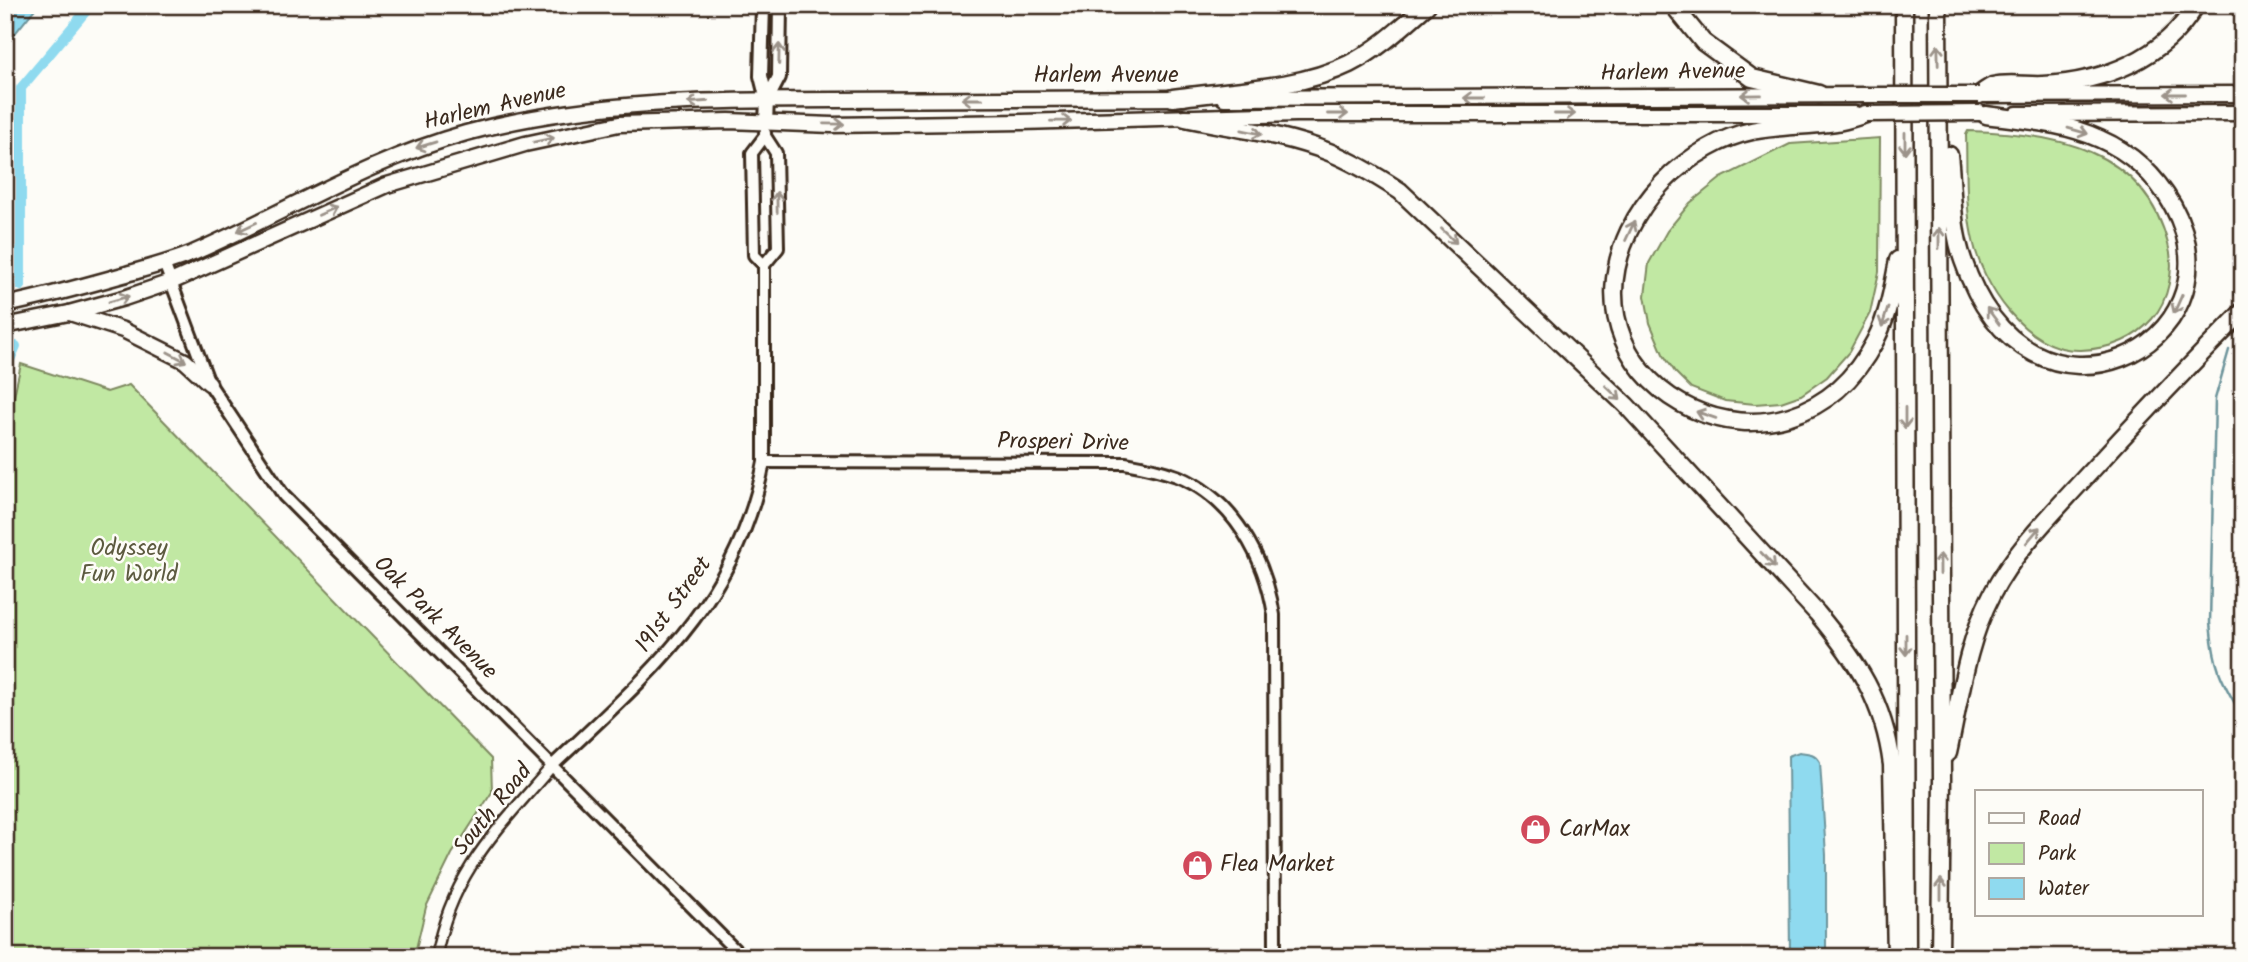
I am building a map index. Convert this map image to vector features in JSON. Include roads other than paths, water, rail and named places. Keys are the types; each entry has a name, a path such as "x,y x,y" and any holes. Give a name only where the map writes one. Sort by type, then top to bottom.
{"highway":[{"path":"1173,98 1291,82 1330,72 1349,64 1389,39 1427,5"},
{"path":"1673,5 1703,42 1752,78 1819,94"},
{"path":"1902,5 1907,957"},
{"path":"1940,5 1940,957"},
{"path":"1979,95 1993,86 2077,82 2120,69 2165,43 2181,28 2196,5"},
{"path":"1866,114 1838,122 1767,127 1748,132 1708,148 1679,167 1640,211 1620,255 1615,298 1621,330 1633,356 1651,381 1689,409 1719,420 1747,423 1770,421 1796,414 1841,386 1869,353 1882,327 1889,303 1905,227"},
{"path":"1940,136 1950,155 1954,219 1962,258 1976,291 2006,332 2033,353 2050,361 2069,365 2085,366 2112,362 2142,348 2159,334 2172,318 2186,279 2188,256 2183,228 2166,193 2134,159 2099,138 2063,126 1983,114"},
{"path":"1185,118 1299,142 1328,151 1400,191 1626,405 1817,613 1862,672 1882,718 1889,746 1896,957"},
{"path":"1942,779 1966,660 1982,617 2006,572 2030,539 2105,455 2243,312"}],"main road":[{"name":"191st Street","path":"763,5 761,76 766,100 765,129"},
{"name":"191st Street","path":"766,100 779,78 780,5"},
{"name":"Harlem Avenue","path":"5,305 191,254 369,167 410,150 531,117 587,109 727,100 2243,94"},
{"name":"Harlem Avenue","path":"5,326 69,313 171,282 387,185 526,144 619,124 765,129 832,125 1296,114 2243,113"},
{"path":"69,313 123,330 160,348 185,361 209,383"}],"street":[{"name":"191st Street","path":"764,265 754,255 752,153 765,129"},
{"name":"191st Street","path":"552,766 657,666 705,607 740,544 760,487 764,462 764,265 778,248 776,153 765,129"},
{"name":"Oak Park Avenue","path":"164,263 209,383 284,496 743,957"},
{"name":"Prosperi Drive","path":"764,462 1125,463 1153,468 1179,477 1205,492 1227,513 1245,534 1259,559 1270,586 1274,615 1275,957"},
{"name":"South Road","path":"436,957 440,936 456,892 480,850 552,766"}],"water":[{"path":"5,5 38,5 5,46"},
{"path":"1799,752 1814,755 1820,762 1826,855 1826,957 1790,957 1788,756"}],"waterway":[{"path":"21,286 21,88 91,5"},
{"path":"2235,295 2243,275"},
{"path":"5,371 16,346"},
{"path":"2229,350 2215,399 2210,623 2219,672 2243,717"}],"place":[{"name":"CarMax","path":"1536,830"},
{"name":"Flea Market","path":"1197,865"}],"park label":[{"name":"Odyssey Fun World","path":"129,562"}]}
